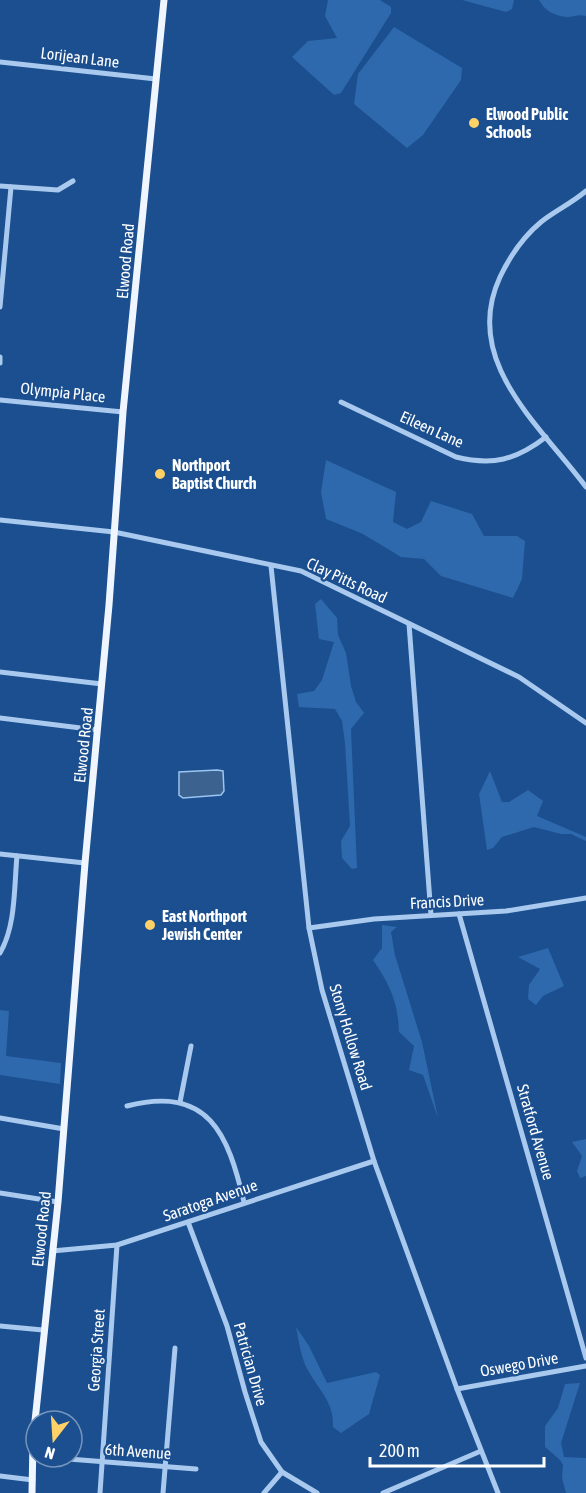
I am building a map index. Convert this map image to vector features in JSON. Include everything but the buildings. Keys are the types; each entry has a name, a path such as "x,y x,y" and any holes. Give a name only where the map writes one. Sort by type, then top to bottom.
{"main road":[{"name":"Elwood Road","path":"36,1409 58,1202 84,863 102,684 123,411 164,0"},
{"name":"Elwood Road","path":"32,1493 34,1469"}],"street":[{"name":"Lorijean Lane","path":"0,62 156,79"},
{"path":"0,186 58,190 73,181"},
{"path":"0,307 11,187"},
{"path":"586,191 542,221 518,247 500,278 490,305 489,332 496,360 511,389 586,487"},
{"path":"0,357 0,363"},
{"name":"Olympia Place","path":"0,400 123,411"},
{"name":"Eileen Lane","path":"341,402 456,457 471,460 488,462 503,460 532,448 546,437"},
{"name":"Clay Pitts Road","path":"0,520 114,532 301,572 519,677 581,716 586,723"},
{"name":"Stony Hollow Road","path":"271,566 309,928 322,990 374,1161 457,1389 498,1493"},
{"path":"409,624 431,915"},
{"path":"0,672 102,684"},
{"path":"0,718 98,730"},
{"path":"0,854 84,863"},
{"path":"0,953 10,927 17,856"},
{"name":"Francis Drive","path":"309,928 374,918 506,911 586,898"},
{"name":"Stratford Avenue","path":"459,914 586,1358"},
{"path":"180,1102 191,1046"},
{"path":"127,1106 144,1102 180,1102 207,1117 224,1138 244,1202"},
{"path":"0,1118 64,1129"},
{"name":"Saratoga Avenue","path":"52,1251 117,1245 374,1161"},
{"path":"0,1193 58,1202"},
{"name":"Patrician Drive","path":"188,1222 227,1326 261,1442 282,1472 317,1493"},
{"name":"Georgia Street","path":"100,1493 117,1245"},
{"path":"0,1326 43,1330"},
{"path":"164,1493 175,1348"},
{"name":"Oswego Drive","path":"457,1389 586,1366"},
{"path":"383,1493 481,1451"},
{"name":"6th Avenue","path":"84,1460 196,1469"},
{"path":"264,1493 282,1472"},
{"path":"0,1476 33,1480"}],"shaded area":[{"path":"328,0 380,0 391,7 391,13 341,93 334,95 292,57 308,41 337,38 325,16"},
{"path":"462,0 514,0 512,9 506,12"},
{"path":"539,0 586,0 586,16 558,15 547,10"},
{"path":"394,27 462,68 461,80 423,135 407,148 354,104 358,74"},
{"path":"326,460 396,492 393,522 407,529 421,522 431,501 472,514 484,536 517,536 525,541 522,579 513,598 441,576 424,559 401,557 363,534 326,519 321,492"},
{"path":"321,599 337,618 338,635 346,653 351,686 356,702 364,713 351,729 357,868 352,869 342,858 341,841 350,826 342,721 335,709 299,707 297,694 314,691 322,680 334,642 319,639 315,604"},
{"path":"223,771 224,791 221,795 183,798 179,795 179,772"},
{"path":"490,771 502,802 509,802 528,790 543,801 537,816 586,837 586,841 571,834 561,834 534,827 502,837 493,848 487,850 479,794"},
{"path":"382,925 397,927 391,932 395,955 422,1042 438,1118 423,1075 409,1070 414,1046 399,1032 392,994 373,960 382,948"},
{"path":"548,948 564,986 543,996 536,1005 528,999 529,985 540,969 518,957"},
{"path":"0,1010 9,1011 6,1056 61,1063 60,1084 0,1075"},
{"path":"586,1139 586,1176 580,1178 577,1171 582,1156 572,1142"},
{"path":"296,1327 309,1346 327,1383 376,1372 380,1375 369,1414 341,1433 333,1427 329,1404 306,1367"},
{"path":"580,1383 561,1443 564,1457 586,1458 586,1493 566,1493 562,1478 563,1465 545,1447 545,1426 558,1408 565,1384"}],"place":[{"name":"Elwood Public Schools","path":"474,123"},
{"name":"Northport Baptist Church","path":"160,474"},
{"name":"East Northport Jewish Center","path":"150,925"}]}
